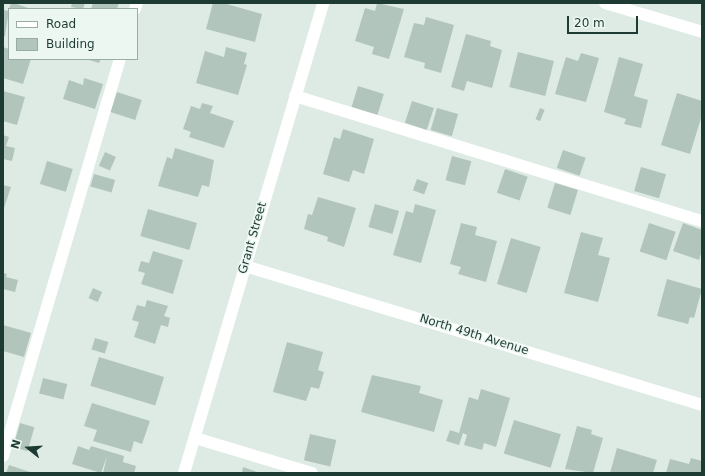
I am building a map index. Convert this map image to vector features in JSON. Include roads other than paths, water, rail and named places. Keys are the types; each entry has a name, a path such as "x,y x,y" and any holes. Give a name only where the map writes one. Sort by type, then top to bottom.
{"street":[{"name":"Grant Street","path":"184,473 323,3"},
{"path":"605,3 702,32"},
{"path":"3,456 120,60"},
{"path":"295,96 702,221"},
{"name":"North 49th Avenue","path":"245,266 702,405"},
{"path":"194,438 312,473"}]}
